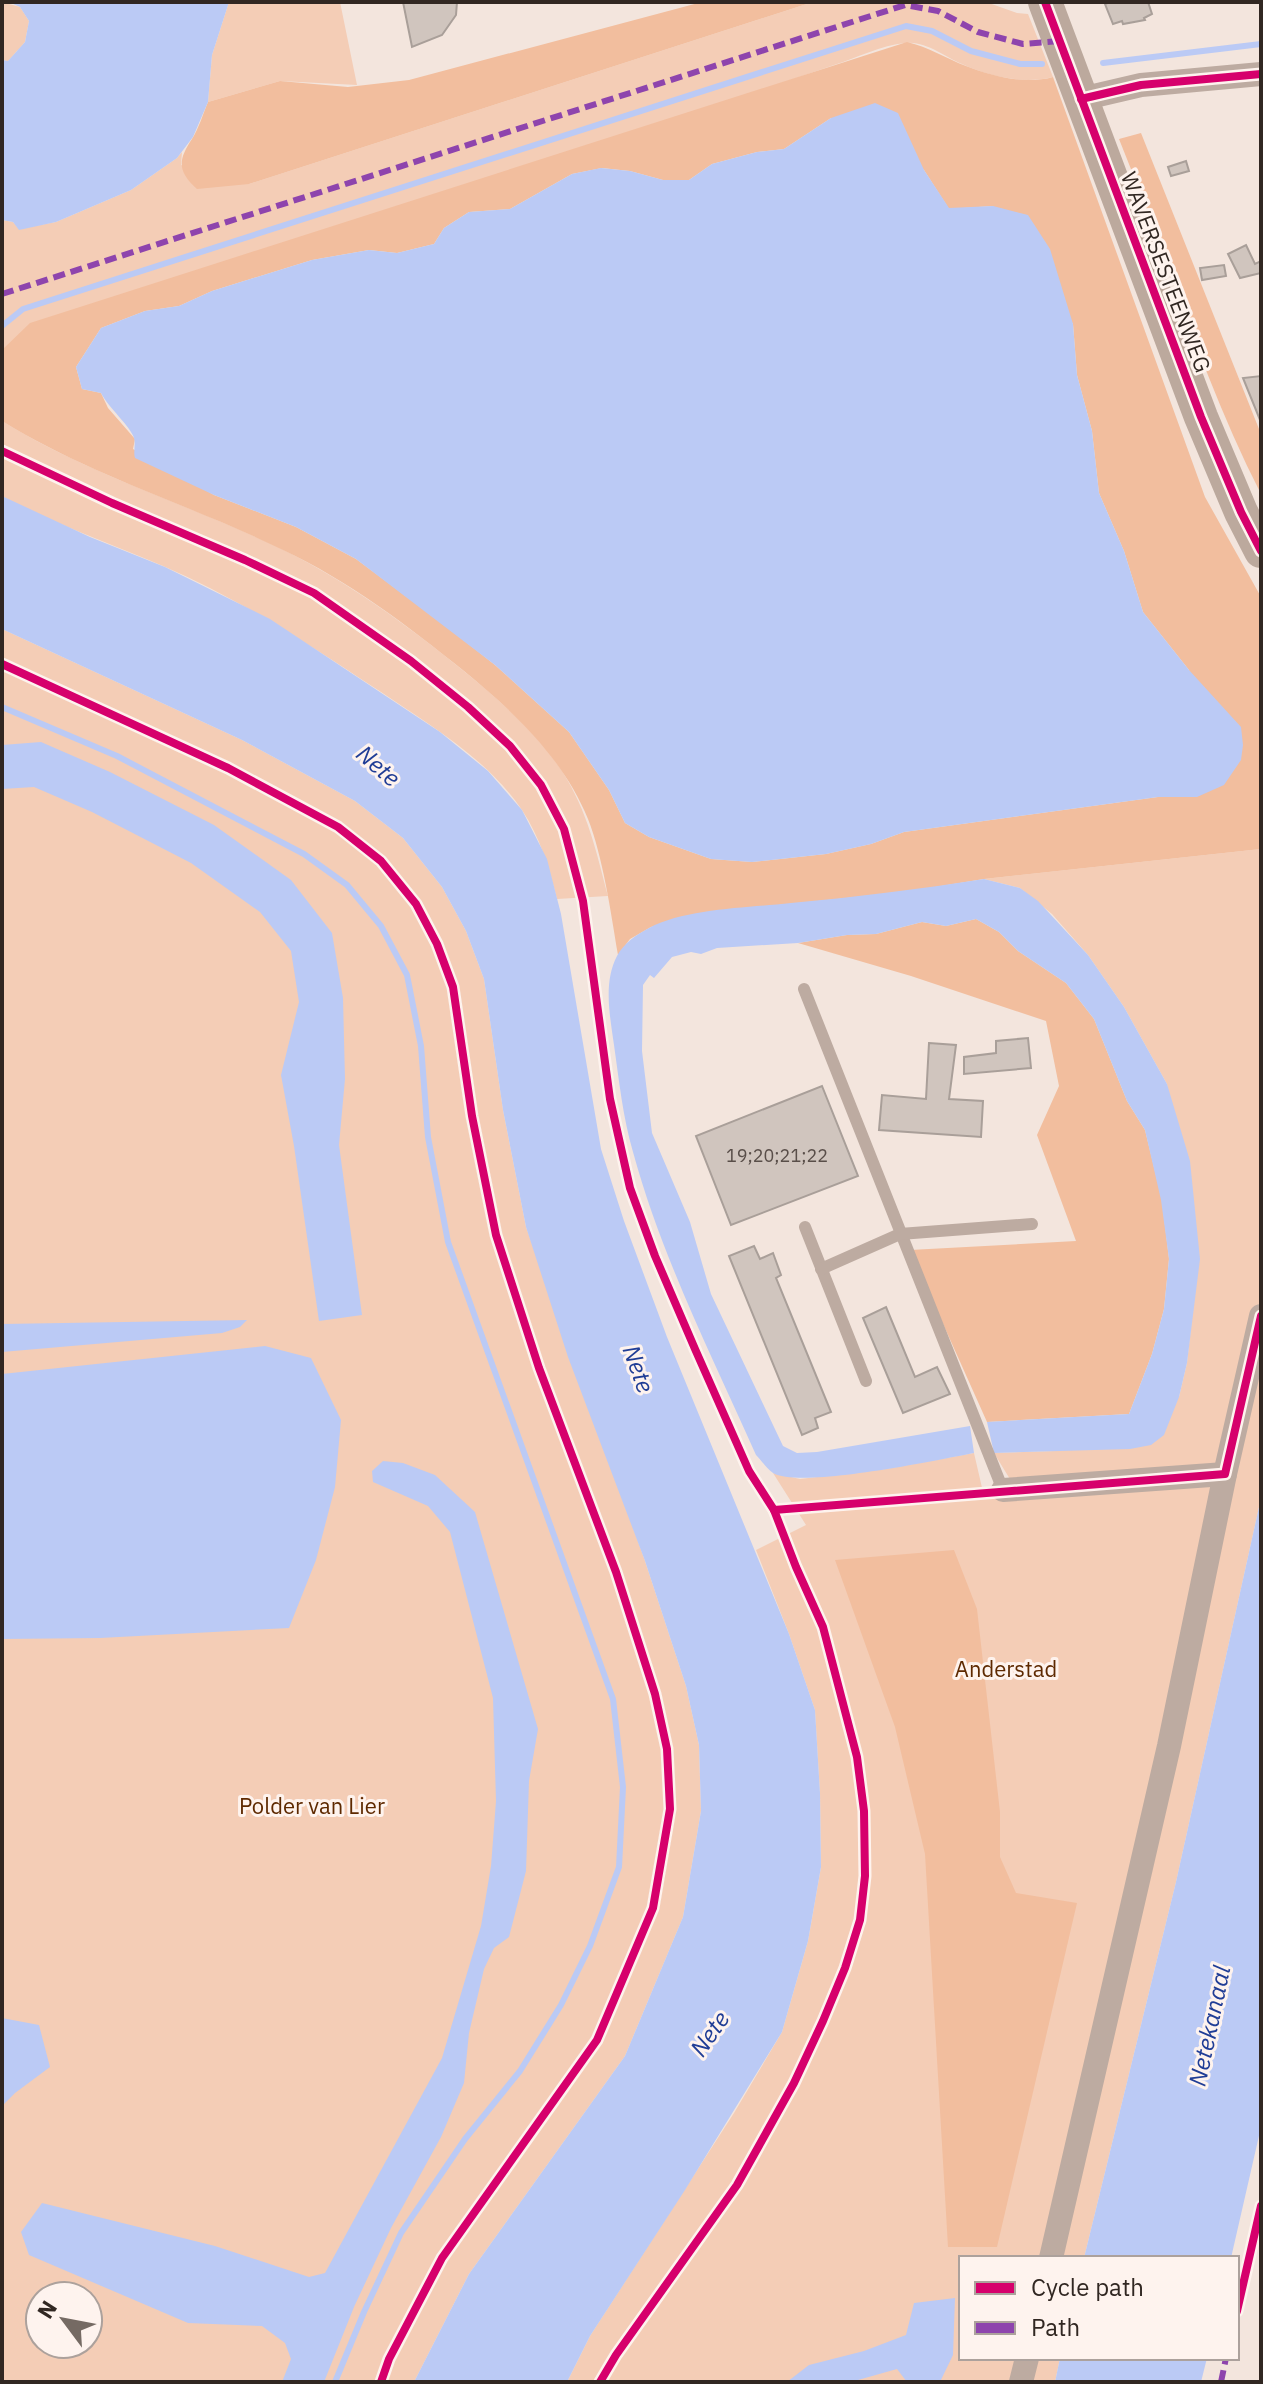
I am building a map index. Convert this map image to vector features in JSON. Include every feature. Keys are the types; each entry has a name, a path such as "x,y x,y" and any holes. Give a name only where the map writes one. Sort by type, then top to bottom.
{"main road":[{"name":"WAVERSESTEENWEG","path":"1045,2 1201,417 1261,551"}],"street":[{"path":"1081,99 1141,85 1261,74"},
{"path":"1051,2256 1169,1746 1261,1316"},
{"path":"1003,1490 1225,1474"},
{"path":"1021,2382 1026,2360"}],"lane":[{"path":"2,664 228,768 338,827 381,861 416,904 437,944 453,987 472,1116 496,1235 539,1368 616,1572 655,1694 667,1749 670,1809 653,1908 597,2040 442,2258 389,2359 381,2382"},
{"path":"804,989 1003,1490"},
{"path":"821,1269 900,1234 1032,1224"},
{"path":"805,1227 866,1381"}],"green space":[{"path":"2,2 20,7 29,21 25,42 8,61 2,60"},
{"path":"229,2 340,2 357,85 280,81 208,102 212,55"},
{"path":"813,2 986,2 1028,14 1053,77 1031,80 1007,78 972,68 920,44 887,46 2,350 2,220 13,222 19,229 56,222 131,190 182,152 181,165 249,184"},
{"path":"2,421 95,469 224,523 311,564 388,613 436,649 515,716 562,771 585,817 608,896 557,899 534,831 508,791 456,743 378,690 300,639 219,593 2,496"},
{"name":"Polder van Lier","path":"2,629 242,740 355,801 403,838 442,887 466,931 484,979 503,1110 526,1227 645,1561 686,1686 699,1745 701,1811 683,1917 625,2056 469,2274 414,2382 2,2382"},
{"name":"Anderstad","path":"1261,849 1261,1498 1176,1882 1084,2256 959,2256 959,2360 1060,2360 1055,2382 567,2382 590,2336 734,2113 782,2032 808,1941 821,1867 815,1710 756,1550 806,1525 773,1473 800,1479 885,1469 974,1453 983,1492 1016,1489 994,1453 1055,1451 1179,1397 1192,1318 1167,1084 1124,1007 1088,955 1052,914 1020,888 984,879"}],"shaded area":[{"path":"702,2 813,2 249,184 197,189 183,171 184,153 208,102 280,81 348,87 409,80"},
{"path":"907,42 998,76 1020,80 1053,77 1205,497 1261,597 1261,849 720,911 651,927 630,939 618,955 602,868 588,819 565,776 519,720 443,654 377,605 307,562 70,458 2,421 2,350 30,323","holes":["831,118 924,170 949,209 993,206 1073,324 1077,375 1092,431 1099,493 1124,551 1143,612 1189,670 1197,797 1158,797 904,832 871,844 826,854 752,862 711,859 649,837 625,823 609,790 569,732 495,665 356,559 296,527 214,495 133,449 135,439 108,408 101,393 82,389 76,367 101,328 145,311 179,306 212,291 312,260 369,250 397,253 434,244 444,228 469,212 510,209 572,174 602,168 630,171 663,180 689,180 712,164 757,152 784,149"]},
{"path":"1141,133 1261,434 1261,494 1203,363 1119,139"},
{"path":"976,919 999,932 1018,951 1066,983 1094,1019 1127,1101 1145,1130 1162,1200 1169,1259 1164,1309 1152,1354 1129,1414 987,1422 910,1250 1076,1241 1037,1135 1059,1086 1046,1021 911,976 798,943 876,934 922,922 946,926"},
{"path":"954,1550 977,1609 1000,1812 1000,1857 1016,1893 1077,1903 997,2247 948,2247 925,1854 895,1727 835,1560"}],"water":[{"path":"9,2 229,2 212,55 208,102 193,137 177,158 131,190 56,222 19,230 13,222 2,220 2,60 8,61 25,42 29,21 20,7"},
{"path":"875,103 898,113 924,170 949,208 993,206 1028,215 1050,249 1073,324 1077,375 1092,431 1099,493 1124,551 1143,612 1189,670 1241,727 1241,760 1224,785 1197,797 1158,797 904,832 871,844 826,854 752,862 711,859 649,837 625,823 609,790 569,732 495,665 356,559 296,527 214,495 135,458 135,440 129,428 101,393 82,389 76,367 101,328 145,311 179,306 212,291 312,260 369,250 397,253 434,244 444,228 469,212 510,209 572,174 601,168 630,171 663,180 689,180 712,164 757,152 784,149 831,118"},
{"name":"Nete","path":"2,496 90,537 165,567 270,619 440,732 488,771 522,810 547,859 561,914 601,1149 624,1221 667,1337 789,1634 815,1710 821,1867 808,1941 782,2032 590,2336 567,2382 414,2382 469,2274 625,2056 683,1917 701,1811 699,1745 686,1686 645,1561 568,1357 526,1227 503,1110 484,979 466,931 442,887 403,838 355,801 242,740 2,629"},
{"path":"41,742 110,772 214,825 291,880 332,933 343,998 345,1079 339,1145 362,1315 319,1321 281,1075 299,1002 291,951 260,912 191,863 92,812 34,787 2,789 2,745"},
{"path":"984,879 1020,888 1038,901 1088,955 1124,1007 1167,1084 1190,1161 1200,1259 1187,1363 1179,1397 1164,1435 1151,1445 1130,1449 994,1453 987,1422 1129,1414 1152,1354 1164,1309 1169,1259 1161,1200 1145,1130 1127,1101 1094,1019 1066,983 1018,951 999,932 976,919 946,926 922,922 876,934 717,948 701,954 691,952 672,957 654,978 650,975 643,985 642,1051 652,1133 690,1222 711,1294 783,1446 797,1453 817,1452 970,1426 974,1453 840,1476 788,1477 773,1473 756,1455 689,1306 645,1191 624,1112 611,1023 609,1000 613,966 620,951 635,937 664,921 681,916"},
{"path":"247,1320 240,1327 222,1333 2,1352 2,1324"},
{"path":"265,1346 311,1358 341,1420 335,1487 316,1560 289,1628 100,1638 2,1639 2,1374"},
{"path":"383,1461 403,1463 435,1475 475,1512 538,1729 529,1781 526,1871 509,1937 494,1948 484,1969 469,2033 464,2083 441,2137 391,2228 354,2307 324,2382 282,2382 291,2359 285,2343 262,2326 188,2323 104,2287 104,2280 87,2280 29,2255 21,2232 42,2203 215,2246 309,2277 325,2273 442,2058 481,1926 491,1866 496,1801 493,1698 450,1532 428,1506 373,1482 372,1471"},
{"name":"Netekanaal","path":"1261,1498 1261,2127 1231,2256 1084,2256 1176,1882"},
{"path":"2,2018 39,2025 50,2067 2,2106"},
{"path":"955,2298 953,2355 940,2382 907,2382 897,2369 851,2382 787,2382 809,2365 864,2351 906,2335 914,2303"},
{"path":"1060,2360 1206,2360 1201,2382 1055,2382"}],"building":[{"path":"403,2 457,2 456,15 442,35 412,47"},
{"path":"1148,2 1152,14 1145,20 1113,24 1105,4"},
{"path":"1186,161 1189,171 1171,176 1168,167"},
{"path":"1246,245 1255,264 1261,261 1261,273 1240,278 1228,254"},
{"path":"1224,265 1226,276 1202,280 1200,268"},
{"path":"1261,376 1261,420 1260,420 1243,378"},
{"path":"1028,1038 1031,1068 964,1074 964,1057 996,1053 996,1041"},
{"path":"929,1043 956,1045 949,1099 983,1101 981,1137 879,1130 882,1095 926,1099"},
{"path":"822,1086 858,1176 731,1225 696,1136"},
{"path":"754,1246 760,1259 773,1253 781,1275 776,1278 831,1412 815,1418 818,1428 802,1435 729,1256"},
{"path":"886,1307 915,1377 937,1367 950,1394 903,1413 863,1318"}],"waterway":[{"path":"2,326 23,309 906,26 932,31 971,51 1020,64 1042,64"},
{"path":"1103,63 1261,44"},
{"path":"2,707 117,756 304,854 347,885 381,926 407,975 421,1046 428,1137 448,1242 613,1699 623,1787 619,1867 590,1946 561,2005 520,2071 465,2139 401,2233 335,2382"}],"marked path":[{"path":"2,294 905,5 938,11 978,32 1023,44 1059,41"},
{"path":"1221,2382 1226,2360"}],"cycle path":[{"path":"1045,2 1201,417 1261,551"},
{"path":"1081,99 1141,85 1261,74"},
{"path":"2,451 314,593 411,661 468,707 510,746 541,785 564,829 583,901 610,1099 630,1188 695,1349 749,1471 774,1510 823,1627 857,1757 864,1811 865,1876 860,1920 845,1968 823,2021 794,2083 737,2185 600,2382"},
{"path":"2,664 228,768 338,827 381,861 416,904 437,944 453,987 472,1116 496,1235 539,1368 616,1572 655,1694 667,1749 670,1809 653,1908 597,2040 442,2258 389,2359 381,2382"},
{"path":"774,1510 1225,1474 1261,1316"},
{"path":"1239,2302 1261,2206"}]}
